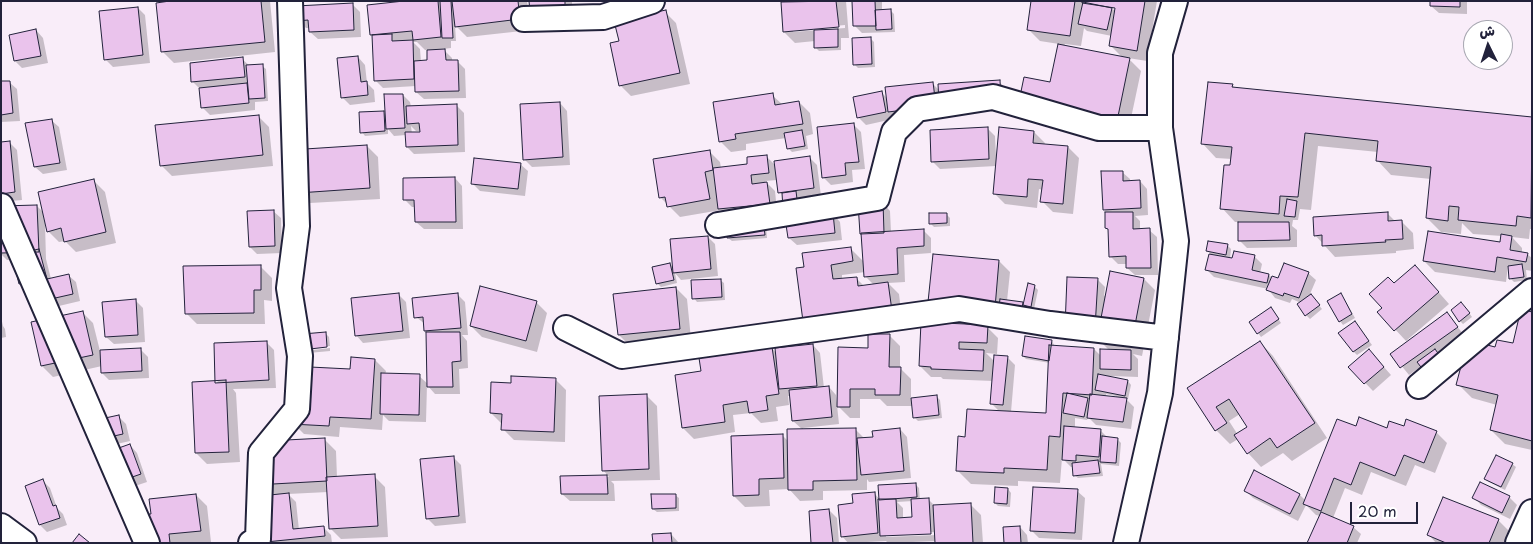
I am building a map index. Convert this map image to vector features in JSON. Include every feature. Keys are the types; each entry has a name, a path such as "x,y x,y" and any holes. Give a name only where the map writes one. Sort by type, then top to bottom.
{"street":[{"path":"251,543 258,539 261,453 297,408 300,356 289,288 297,226 290,1"},
{"path":"524,19 603,16 652,1"},
{"path":"1126,543 1160,393 1176,241 1160,128 1160,53 1175,1"},
{"path":"718,225 877,198 894,132 917,110 992,97 1099,128 1160,128"},
{"path":"1,206 147,543"},
{"path":"1419,386 1532,291"},
{"path":"566,328 622,356 958,309 1050,324 1166,338"},
{"path":"1518,543 1532,512"},
{"path":"1,526 24,543"}],"building":[{"path":"170,1 261,1 265,42 161,52 156,3"},
{"path":"404,1 438,1 441,37 413,40 412,31 370,35 367,5"},
{"path":"440,1 451,1 453,38 442,38"},
{"path":"452,1 518,1 520,19 455,27"},
{"path":"529,1 565,1 565,11 530,12"},
{"path":"836,1 839,27 783,32 781,2"},
{"path":"852,1 875,1 876,26 853,26"},
{"path":"1031,1 1075,1 1070,36 1027,30"},
{"path":"1082,1 1145,1 1137,51 1109,46 1115,8 1082,3"},
{"path":"1430,1 1460,1 1460,7 1430,6"},
{"path":"1083,2 1112,8 1107,30 1078,24"},
{"path":"353,3 354,30 309,32 308,20 297,21 296,6"},
{"path":"138,7 143,55 104,60 99,11"},
{"path":"891,9 892,29 876,30 875,10"},
{"path":"666,10 680,73 619,86 610,43 619,41 614,21"},
{"path":"36,29 41,56 14,61 9,35"},
{"path":"838,29 838,47 814,48 814,30"},
{"path":"392,34 392,41 413,40 414,79 374,81 372,35"},
{"path":"871,37 872,64 853,65 852,38"},
{"path":"1058,44 1130,58 1116,126 1018,106 1024,77 1050,82"},
{"path":"445,49 446,60 458,60 459,91 415,92 414,61 427,60 427,50"},
{"path":"358,56 361,82 367,81 368,95 341,98 337,58"},
{"path":"243,57 245,77 191,82 190,63"},
{"path":"263,64 265,98 249,99 246,65"},
{"path":"1000,80 1001,100 939,103 938,84"},
{"path":"1,81 10,81 13,113 1,115"},
{"path":"933,82 936,106 888,112 885,87"},
{"path":"1208,82 1233,84 1232,87 1532,117 1531,218 1517,216 1516,226 1458,220 1459,207 1449,206 1448,221 1426,218 1431,167 1376,161 1378,141 1305,133 1298,197 1280,196 1279,214 1220,209 1224,165 1230,165 1232,147 1201,144"},
{"path":"247,83 249,103 201,108 199,88"},
{"path":"882,91 886,112 857,118 853,97"},
{"path":"773,93 775,105 799,101 803,124 735,134 736,139 719,142 713,102"},
{"path":"384,94 403,94 405,128 386,129"},
{"path":"560,102 563,157 523,160 520,104"},
{"path":"457,104 458,145 406,147 405,132 420,132 419,123 407,124 406,106"},
{"path":"384,111 385,131 360,133 359,112"},
{"path":"259,115 263,155 160,166 155,125"},
{"path":"52,119 60,163 34,167 25,123"},
{"path":"854,123 859,162 845,163 846,175 822,178 817,127"},
{"path":"988,127 989,159 931,162 930,130"},
{"path":"999,127 1034,131 1033,143 1068,146 1063,204 1040,202 1043,180 1028,179 1027,197 993,194"},
{"path":"802,130 805,146 787,149 784,133"},
{"path":"10,141 15,192 1,194 1,142"},
{"path":"367,145 370,188 298,193 305,149"},
{"path":"710,150 713,170 705,172 710,199 667,207 665,197 659,198 653,159"},
{"path":"767,155 769,173 751,175 752,184 767,182 770,204 718,209 713,168 747,164 747,157"},
{"path":"810,156 814,188 778,193 774,161"},
{"path":"474,158 521,163 518,189 471,184"},
{"path":"1101,171 1123,171 1123,181 1140,180 1141,208 1103,210"},
{"path":"455,177 456,222 415,222 414,200 403,200 403,178"},
{"path":"94,179 106,232 64,242 61,228 47,232 38,192"},
{"path":"796,191 798,207 783,209 782,193"},
{"path":"1287,199 1297,201 1295,217 1284,216"},
{"path":"883,202 884,233 860,234 858,203"},
{"path":"37,205 39,252 1,253 1,206"},
{"path":"274,210 275,246 249,247 247,211"},
{"path":"1105,212 1133,212 1133,229 1150,228 1151,268 1126,268 1126,256 1109,257"},
{"path":"1388,212 1388,221 1402,220 1403,239 1385,240 1386,242 1322,246 1322,235 1314,236 1313,217"},
{"path":"833,213 835,233 788,238 785,218"},
{"path":"929,213 947,213 947,223 929,224"},
{"path":"763,220 765,235 727,238 726,224"},
{"path":"1238,222 1289,222 1290,240 1238,241"},
{"path":"924,229 924,246 897,248 898,274 864,277 861,233"},
{"path":"1428,231 1500,242 1501,234 1512,236 1510,250 1528,253 1526,262 1497,257 1495,272 1423,261"},
{"path":"708,236 711,269 673,273 670,239"},
{"path":"1208,241 1228,244 1226,255 1206,251"},
{"path":"851,247 853,261 831,265 833,279 857,277 858,286 888,282 893,318 804,329 796,268 804,267 802,253"},
{"path":"39,249 47,279 69,274 73,294 33,303 28,282 19,284 12,255"},
{"path":"1234,251 1255,255 1252,270 1269,274 1267,283 1205,270 1209,254 1232,258"},
{"path":"933,254 999,260 995,308 928,302"},
{"path":"670,263 674,280 656,284 652,267"},
{"path":"1284,263 1309,272 1299,298 1284,293 1283,296 1266,290 1272,276 1278,278"},
{"path":"1522,264 1524,277 1509,279 1508,266"},
{"path":"261,265 261,290 254,290 254,313 185,314 183,266"},
{"path":"1415,265 1439,292 1394,331 1377,312 1382,308 1369,294 1388,277 1394,283"},
{"path":"1110,271 1144,278 1131,346 1097,339"},
{"path":"1067,277 1098,278 1095,328 1065,327"},
{"path":"721,279 722,297 692,299 691,280"},
{"path":"1028,283 1035,285 1031,307 1023,305"},
{"path":"480,286 537,301 526,341 470,326"},
{"path":"676,287 680,329 618,335 613,294"},
{"path":"399,293 403,331 355,336 351,298"},
{"path":"458,293 461,328 424,331 423,317 414,318 412,298"},
{"path":"1341,293 1352,314 1339,322 1327,301"},
{"path":"1311,294 1320,305 1305,316 1297,304"},
{"path":"136,299 138,335 105,337 102,302"},
{"path":"1000,299 1023,302 1021,316 998,313"},
{"path":"1461,302 1470,313 1459,322 1451,310"},
{"path":"1271,307 1279,319 1257,334 1249,322"},
{"path":"1521,309 1532,312 1532,441 1490,430 1498,395 1456,385 1468,340 1495,347 1497,340 1513,343"},
{"path":"83,311 93,355 41,366 31,322"},
{"path":"1447,312 1458,327 1400,368 1390,354"},
{"path":"1355,321 1369,341 1353,352 1338,333"},
{"path":"921,322 988,325 987,343 959,342 959,349 984,350 983,371 931,369 931,367 919,366"},
{"path":"326,332 327,347 293,351 291,335"},
{"path":"426,332 460,332 461,361 452,362 453,387 427,387"},
{"path":"868,334 890,334 889,367 901,367 900,395 875,395 875,389 850,389 850,407 837,407 838,347 868,348"},
{"path":"1025,336 1052,340 1049,361 1022,356"},
{"path":"267,341 269,380 215,383 214,343"},
{"path":"1260,341 1315,423 1277,448 1270,438 1247,454 1234,435 1247,427 1229,399 1216,407 1227,423 1215,431 1187,388"},
{"path":"813,344 817,386 779,389 775,348"},
{"path":"1049,345 1094,348 1092,395 1063,393 1060,437 1049,436 1047,470 1004,468 1004,473 956,471 958,436 965,437 967,409 1046,413"},
{"path":"772,347 779,394 766,396 768,410 749,413 747,401 723,405 725,422 682,428 675,375 701,371 699,358"},
{"path":"141,348 142,371 101,373 100,350"},
{"path":"1100,349 1131,350 1131,370 1100,369"},
{"path":"1369,349 1384,367 1364,384 1348,367"},
{"path":"1435,349 1445,363 1428,376 1417,362"},
{"path":"994,355 1008,356 1003,405 990,404"},
{"path":"351,357 375,359 371,419 330,417 329,426 291,424 310,367 350,369"},
{"path":"381,373 420,374 419,415 380,414"},
{"path":"1098,374 1128,380 1125,396 1095,390"},
{"path":"511,376 556,378 554,432 501,430 502,414 490,413 491,382 511,383"},
{"path":"226,380 229,452 195,453 192,382"},
{"path":"829,386 832,417 792,421 789,390"},
{"path":"1067,393 1088,398 1084,417 1063,413"},
{"path":"647,394 649,469 602,471 599,396"},
{"path":"1090,394 1127,398 1123,422 1087,418"},
{"path":"937,395 939,415 913,418 911,398"},
{"path":"119,415 123,434 91,441 87,422"},
{"path":"1359,417 1387,428 1389,421 1404,426 1406,419 1437,431 1424,463 1404,455 1395,476 1360,462 1351,485 1334,478 1321,511 1303,504 1337,419 1356,426"},
{"path":"1064,426 1101,429 1099,457 1076,455 1076,461 1062,460"},
{"path":"856,428 857,480 813,481 813,490 788,490 787,429"},
{"path":"900,428 904,471 861,475 857,438 873,437 872,431"},
{"path":"783,434 784,478 759,479 759,495 733,496 731,436"},
{"path":"1102,436 1118,438 1116,463 1100,462"},
{"path":"325,438 327,481 255,485 267,441"},
{"path":"130,444 141,474 109,485 99,455"},
{"path":"1496,455 1513,463 1501,487 1484,479"},
{"path":"454,456 459,516 426,519 420,459"},
{"path":"1098,460 1100,473 1073,476 1072,463"},
{"path":"1254,470 1300,494 1290,514 1244,491"},
{"path":"375,474 378,526 329,529 326,477"},
{"path":"607,475 608,494 561,494 560,476"},
{"path":"43,479 53,506 56,505 60,518 39,525 25,486"},
{"path":"1480,482 1510,496 1502,513 1472,498"},
{"path":"916,483 917,497 879,500 878,485"},
{"path":"995,487 1008,488 1007,504 994,503"},
{"path":"1033,487 1078,489 1075,533 1030,531"},
{"path":"875,492 878,533 841,537 838,505 853,503 852,494"},
{"path":"289,493 293,529 324,526 325,536 256,543 251,497"},
{"path":"196,494 201,531 169,534 170,543 137,543 135,515 151,514 149,499"},
{"path":"651,494 676,494 676,508 652,509"},
{"path":"1443,497 1499,519 1489,543 1446,543 1427,535"},
{"path":"929,498 931,534 880,536 878,499 896,499 897,518 912,517 911,499"},
{"path":"971,503 973,543 935,543 933,505"},
{"path":"829,509 833,543 811,543 809,511"},
{"path":"1321,512 1354,526 1347,543 1307,543"},
{"path":"1020,526 1021,543 1004,543 1003,527"},
{"path":"671,533 672,543 653,543 652,534"},
{"path":"79,534 90,543 72,543"}]}
